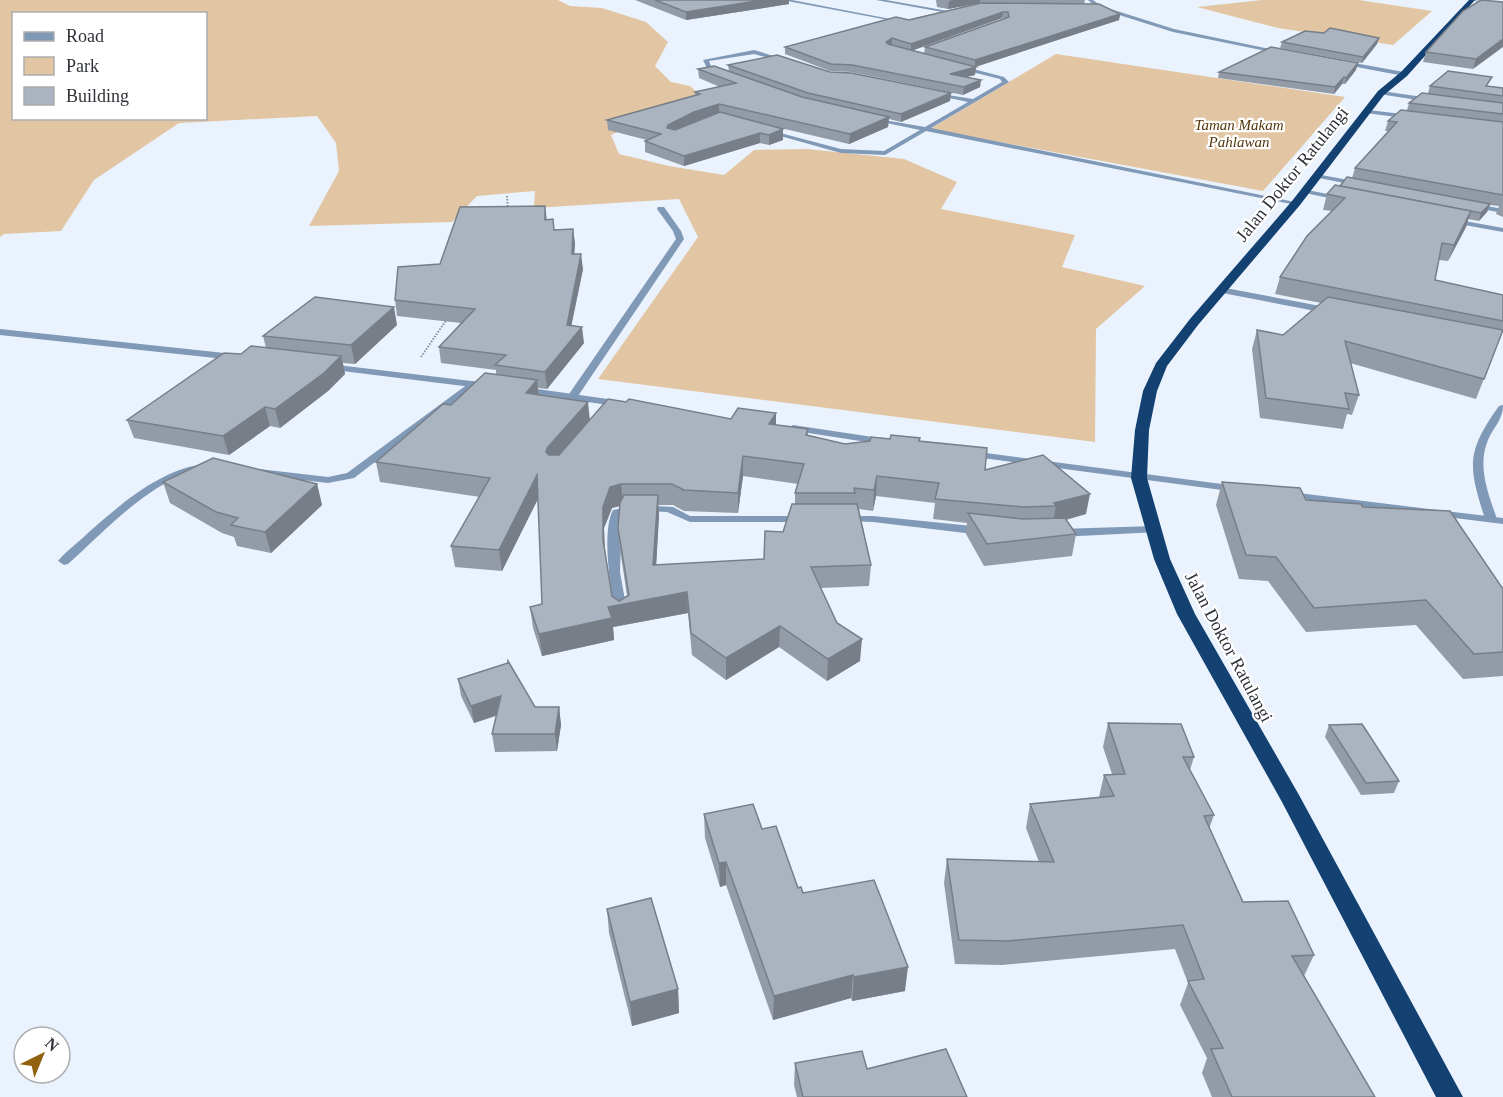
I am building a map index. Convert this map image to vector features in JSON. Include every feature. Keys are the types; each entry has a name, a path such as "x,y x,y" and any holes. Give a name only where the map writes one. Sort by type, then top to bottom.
{"highway":[{"name":"Jalan Doktor Ratulangi","path":"1450,1097 1292,801 1185,614 1162,559 1139,478 1142,430 1150,391 1161,366 1220,290 1300,197 1381,93 1404,74 1473,0"}],"street":[{"path":"784,0 911,23"},
{"path":"878,0 948,12"},
{"path":"1090,0 1099,7"},
{"path":"1473,0 1503,4"},
{"path":"1089,6 1173,30 1286,53"},
{"path":"930,18 963,8"},
{"path":"733,78 714,71 705,63 706,60 754,52 792,62"},
{"path":"1333,61 1404,74"},
{"path":"757,128 841,152 885,153 1006,80 955,66"},
{"path":"934,93 973,101"},
{"path":"1381,93 1436,101"},
{"path":"1368,112 1424,119"},
{"path":"861,116 923,131 1300,197 1351,200"},
{"path":"1316,176 1374,187"},
{"path":"1466,204 1503,211"},
{"path":"572,397 680,239 661,209"},
{"path":"1445,219 1503,230"},
{"path":"1220,290 1338,313"},
{"path":"0,332 242,358"},
{"path":"313,365 494,387"},
{"path":"247,470 328,480 350,476 472,384"},
{"path":"516,389 572,397 611,407 638,406"},
{"path":"1497,520 1481,489 1477,448 1503,408"},
{"path":"778,426 894,443"},
{"path":"964,453 1139,478 1245,490"},
{"path":"64,561 132,504 165,480 202,465 224,467"},
{"path":"1280,494 1497,520"},
{"path":"622,617 614,572 614,530 617,512 631,509 673,510 690,519 815,519"},
{"path":"838,519 873,519 999,532"},
{"path":"1050,534 1154,530"}],"path":[{"path":"507,196 509,217"},
{"path":"409,375 450,312"}],"green space":[{"path":"0,0 558,0 570,6 602,8 646,22 668,42 655,66 671,82 690,86 701,96 611,135 619,154 669,166 724,175 754,150 807,149 904,159 957,182 941,209 1075,235 1062,267 1145,286 1096,329 1095,442 598,379 698,237 679,199 534,208 535,191 477,196 452,222 309,226 339,171 336,143 317,116 179,123 94,180 61,231 4,234 0,237"},
{"path":"1262,0 1359,0 1432,11 1393,45 1278,28 1197,7"},
{"name":"Taman Makam Pahlawan","path":"1056,54 1345,97 1263,191 930,129"}],"building":[{"path":"655,0 763,0 686,12"},
{"path":"1481,0 1503,2 1503,39 1476,59 1426,52 1463,11"},
{"path":"981,3 1099,4 1120,14 975,60 925,47 1009,17 1008,12 911,44 892,38 886,42 976,67 950,74 981,80 964,87 852,65 831,64 785,47 896,17 909,20"},
{"path":"1330,28 1379,38 1363,57 1282,42 1305,31 1324,33"},
{"path":"1271,47 1358,63 1335,87 1219,72"},
{"path":"777,55 830,72 851,73 951,93 901,114 808,93 728,65"},
{"path":"714,66 802,97 889,117 850,134 719,104 694,112 668,125 667,128 675,130 720,112 783,129 769,135 760,133 684,156 645,141 661,134 607,120 700,94 695,92 736,83 698,69"},
{"path":"1448,71 1492,77 1486,86 1503,88 1503,96 1430,86"},
{"path":"1422,93 1503,103 1503,114 1409,103"},
{"path":"1401,110 1503,122 1503,195 1355,168 1397,122 1388,121"},
{"path":"1347,177 1490,204 1481,213 1340,186"},
{"path":"1335,185 1471,211 1454,245 1442,243 1435,280 1503,295 1503,321 1280,277 1307,236 1345,198 1327,194"},
{"path":"545,206 545,220 553,219 554,230 573,229 572,254 581,254 567,325 582,327 545,372 495,365 506,355 439,347 475,309 395,300 398,267 440,264 460,207"},
{"path":"315,297 394,307 351,345 263,336"},
{"path":"1328,297 1503,330 1484,379 1345,341 1359,395 1345,393 1349,409 1266,398 1257,330 1283,335"},
{"path":"251,346 341,356 324,373 275,409 265,407 223,436 127,420 224,353 241,354"},
{"path":"485,373 537,380 526,393 588,402 547,448 546,452 549,455 559,455 608,399 626,402 629,399 731,419 738,408 776,413 769,424 808,429 806,435 845,444 870,441 871,437 890,439 891,435 920,438 919,441 987,448 985,470 1043,455 1090,494 1054,503 1056,506 1023,507 935,499 939,483 877,476 874,490 854,488 855,493 795,493 804,464 743,456 738,493 684,490 672,484 621,484 610,487 603,507 603,540 612,596 619,601 629,595 618,528 620,503 624,495 658,495 653,565 764,559 765,531 783,532 792,504 857,504 871,565 811,567 837,623 862,639 828,659 780,626 726,658 691,633 687,592 608,607 612,618 539,634 530,607 542,604 537,475 499,550 451,546 490,478 376,462 443,404 451,405"},
{"path":"213,458 317,484 265,532 231,525 238,518 216,512 163,482"},
{"path":"1222,482 1300,488 1306,500 1361,504 1363,507 1450,511 1503,589 1503,652 1474,654 1426,600 1314,608 1276,557 1246,555"},
{"path":"968,513 1023,519 1065,518 1076,534 987,544"},
{"path":"508,661 535,707 559,707 555,734 492,734 501,696 471,706 458,679 508,663"},
{"path":"1108,723 1181,724 1194,757 1183,757 1214,815 1204,816 1243,902 1288,901 1314,955 1292,956 1375,1097 1232,1097 1211,1049 1223,1048 1188,981 1204,979 1183,925 1007,941 959,940 947,859 1054,862 1030,804 1114,796 1104,775 1125,774"},
{"path":"1362,724 1399,781 1366,783 1329,725"},
{"path":"753,804 762,829 776,826 798,888 801,887 803,893 874,880 908,967 854,977 853,975 774,996 726,862 719,863 704,814"},
{"path":"651,898 678,989 630,1002 607,909"},
{"path":"946,1049 967,1097 803,1097 795,1063 862,1051 867,1069"}]}
